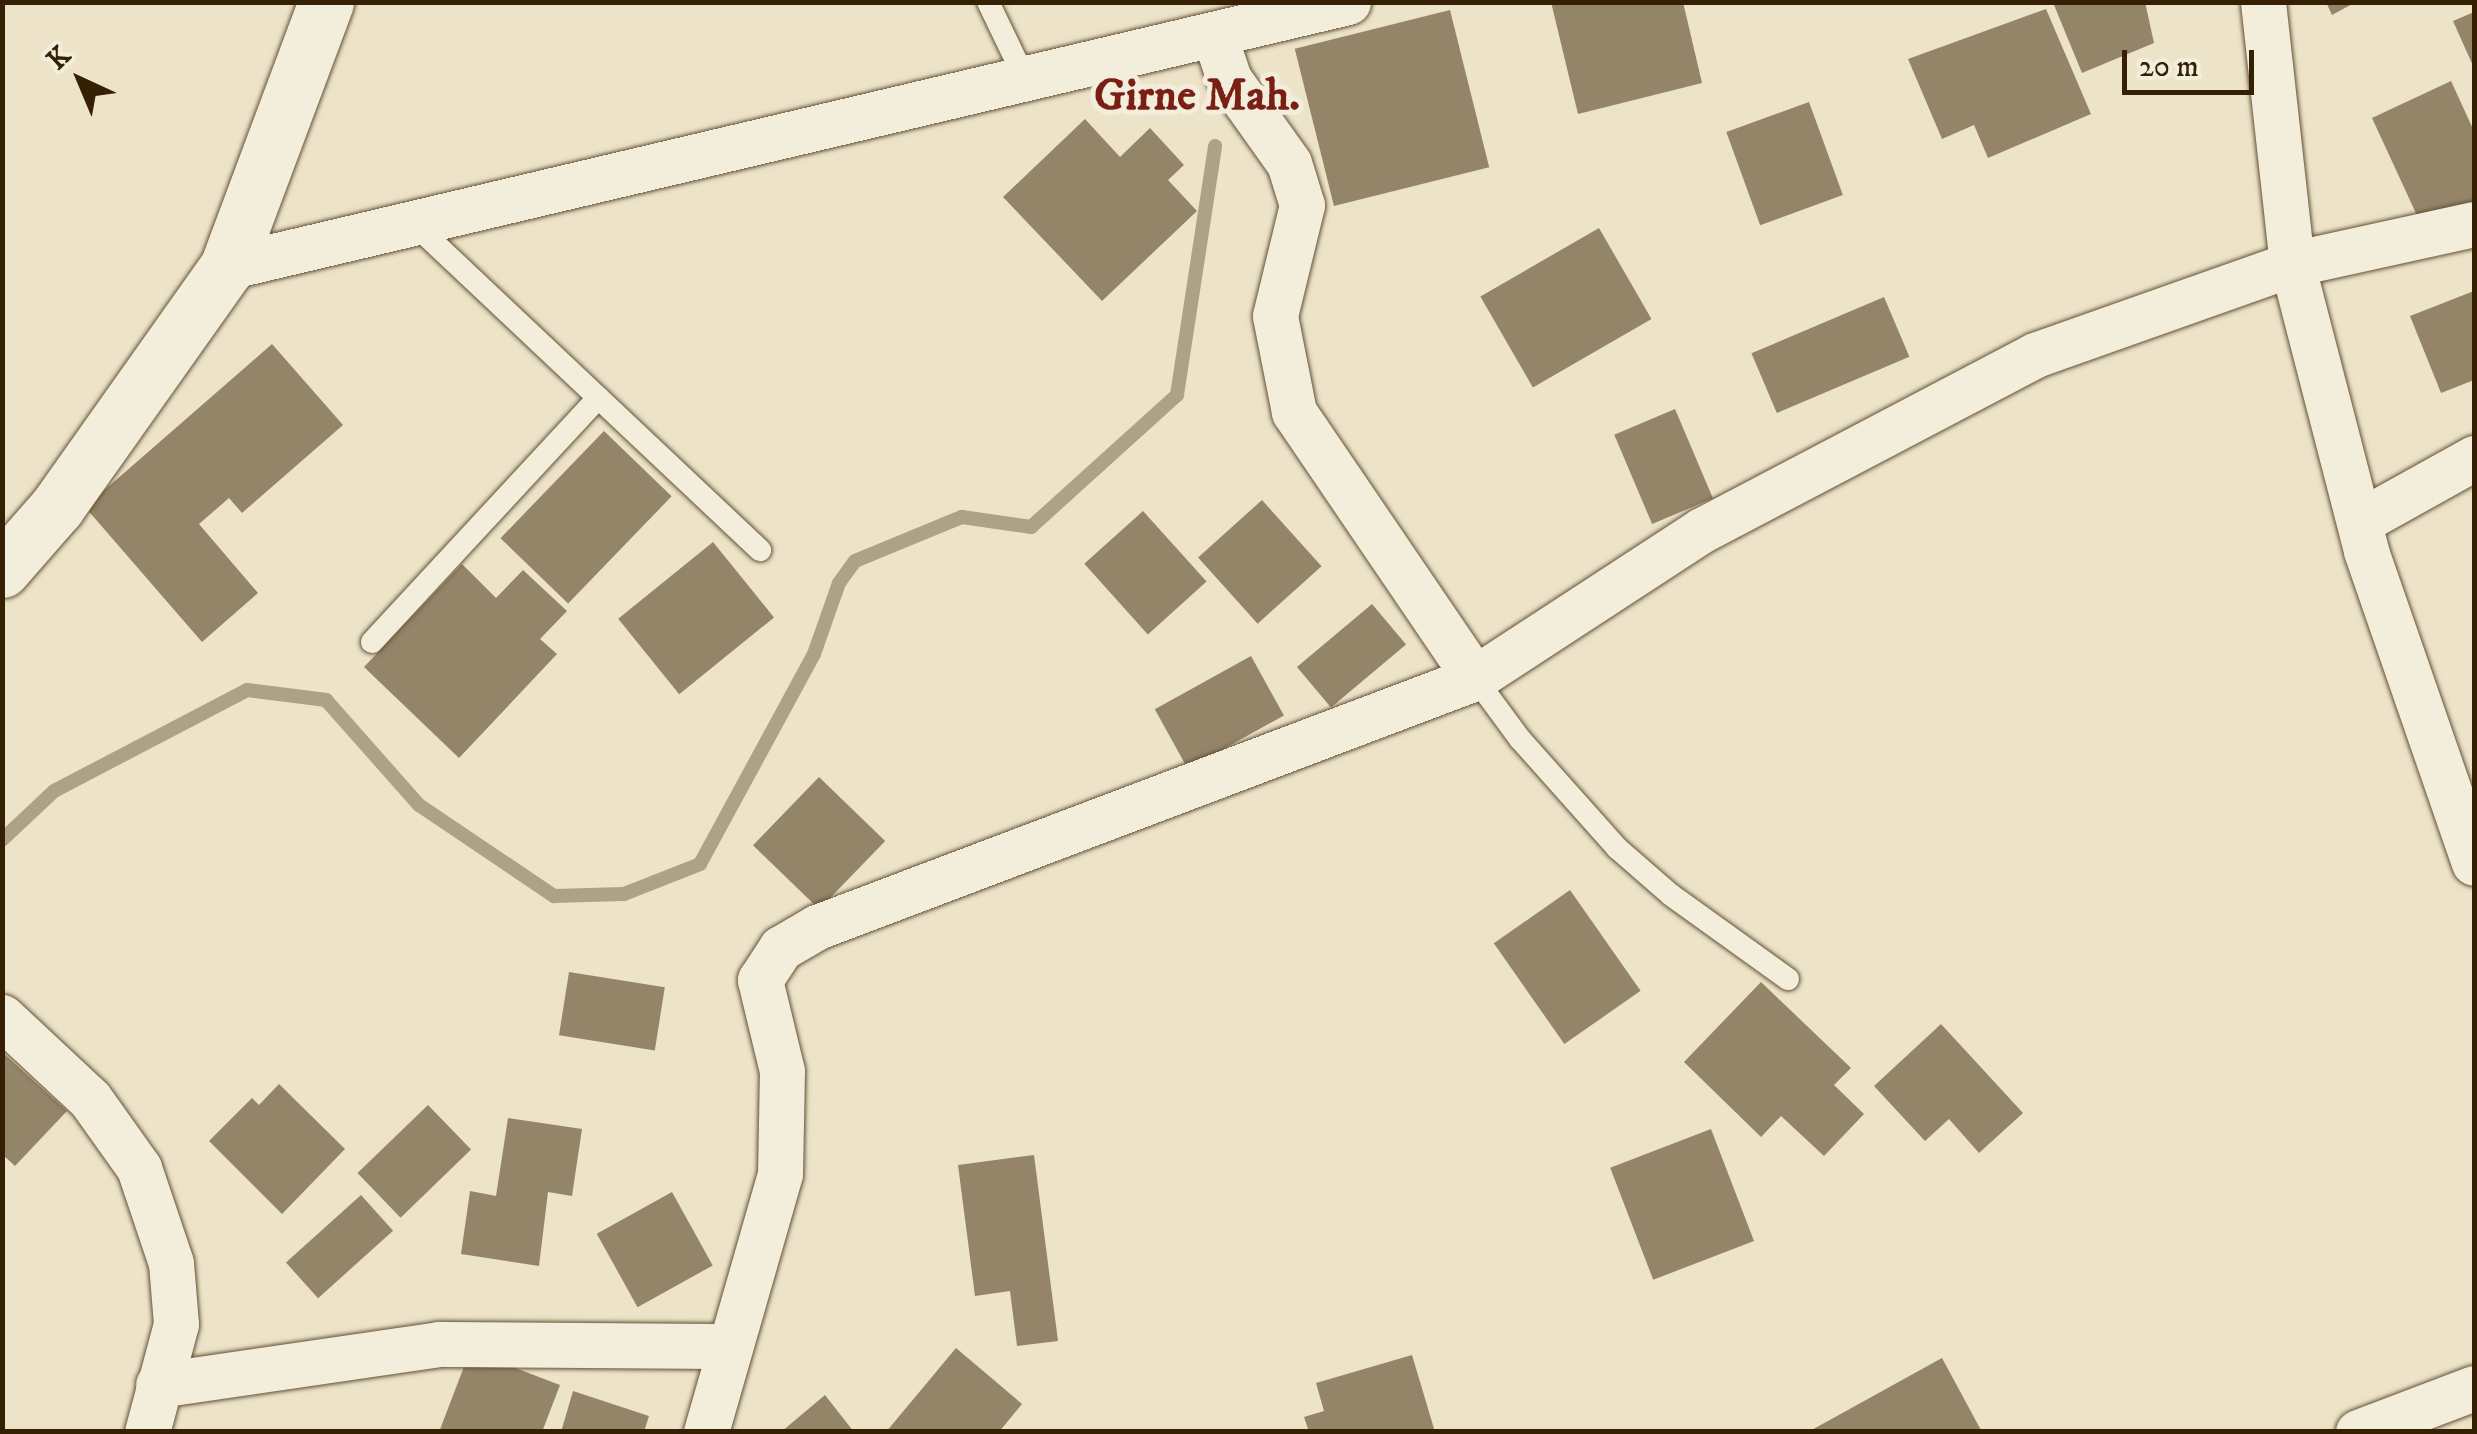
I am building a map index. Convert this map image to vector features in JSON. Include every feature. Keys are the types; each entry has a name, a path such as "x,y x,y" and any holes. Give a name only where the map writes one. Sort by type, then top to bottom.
{"street":[{"path":"2,570 57,507 227,267 326,2"},
{"path":"227,267 1348,2"},
{"path":"2263,2 2292,264 2360,522 2474,863"},
{"path":"1214,34 1230,79 1289,162 1302,205 1275,316 1294,412 1476,678"},
{"path":"706,1432 780,1174 782,1072 760,980 781,948 817,927 1476,678 1702,530 2035,354 2292,264 2474,224"},
{"path":"2360,522 2474,458"},
{"path":"2,1017 90,1099 139,1168 172,1263 176,1324 147,1432"},
{"path":"158,1385 438,1344 730,1346"},
{"path":"2358,1432 2474,1388"}],"lane":[{"path":"988,2 1025,79"},
{"path":"413,224 760,550"},
{"path":"372,642 598,398"},
{"path":"1476,678 1520,739 1618,848 1671,896 1788,979"}],"building":[{"path":"1551,2 1683,2 1702,83 1578,114"},
{"path":"2145,2 2154,43 2082,73 2054,5"},
{"path":"2326,2 2356,2 2332,15"},
{"path":"2046,9 2091,114 1988,158 1974,125 1942,139 1908,59"},
{"path":"1450,10 1489,167 1334,206 1295,49"},
{"path":"2474,12 2474,68 2453,21"},
{"path":"2451,81 2474,131 2474,219 2420,222 2372,118"},
{"path":"1809,102 1843,195 1760,225 1726,132"},
{"path":"1085,119 1120,157 1150,128 1184,165 1168,180 1197,211 1102,301 1003,197"},
{"path":"1599,228 1652,319 1533,387 1480,296"},
{"path":"2474,291 2474,380 2441,393 2410,316"},
{"path":"1884,297 1909,357 1777,413 1751,353"},
{"path":"272,344 343,425 242,513 229,498 199,524 258,593 202,642 85,507"},
{"path":"1675,409 1713,498 1652,524 1614,435"},
{"path":"604,431 672,496 568,603 500,538"},
{"path":"1262,500 1322,566 1258,624 1198,558"},
{"path":"1143,511 1207,582 1148,634 1084,564"},
{"path":"713,542 774,617 679,694 618,619"},
{"path":"462,564 496,598 523,570 567,611 540,639 557,654 459,758 364,667"},
{"path":"1372,604 1406,645 1331,708 1297,667"},
{"path":"1251,656 1284,715 1188,769 1155,709"},
{"path":"819,777 885,841 819,909 753,845"},
{"path":"1570,890 1641,991 1564,1044 1494,943"},
{"path":"569,972 665,987 655,1050 559,1035"},
{"path":"1761,982 1851,1068 1834,1085 1864,1114 1824,1156 1781,1116 1761,1137 1684,1062"},
{"path":"1941,1024 2023,1113 1979,1153 1949,1119 1925,1141 1874,1086"},
{"path":"2,1052 67,1111 15,1166 2,1154"},
{"path":"279,1084 345,1149 282,1214 209,1141 252,1098 259,1105"},
{"path":"428,1105 471,1150 401,1218 358,1173"},
{"path":"508,1118 582,1129 572,1196 548,1192 539,1266 461,1254 470,1191 496,1196"},
{"path":"1711,1129 1754,1241 1653,1280 1610,1168"},
{"path":"1034,1155 1058,1341 1017,1346 1010,1291 975,1296 958,1165"},
{"path":"672,1192 713,1265 638,1307 597,1234"},
{"path":"361,1195 393,1231 318,1298 286,1263"},
{"path":"956,1348 1022,1404 999,1432 886,1432"},
{"path":"470,1351 560,1385 542,1432 439,1432"},
{"path":"1412,1355 1435,1432 1309,1432 1304,1417 1324,1411 1316,1383"},
{"path":"1942,1358 1982,1432 1808,1432"},
{"path":"573,1391 649,1416 644,1432 561,1432"},
{"path":"825,1395 854,1432 781,1432"}],"waterway":[{"path":"2,840 54,791 247,690 326,700 419,805 554,896 624,894 700,864 814,654 839,583 855,561 962,517 1031,527 1177,395 1215,146"}],"district":[{"name":"Girne Mah.","path":"1197,97"}]}
